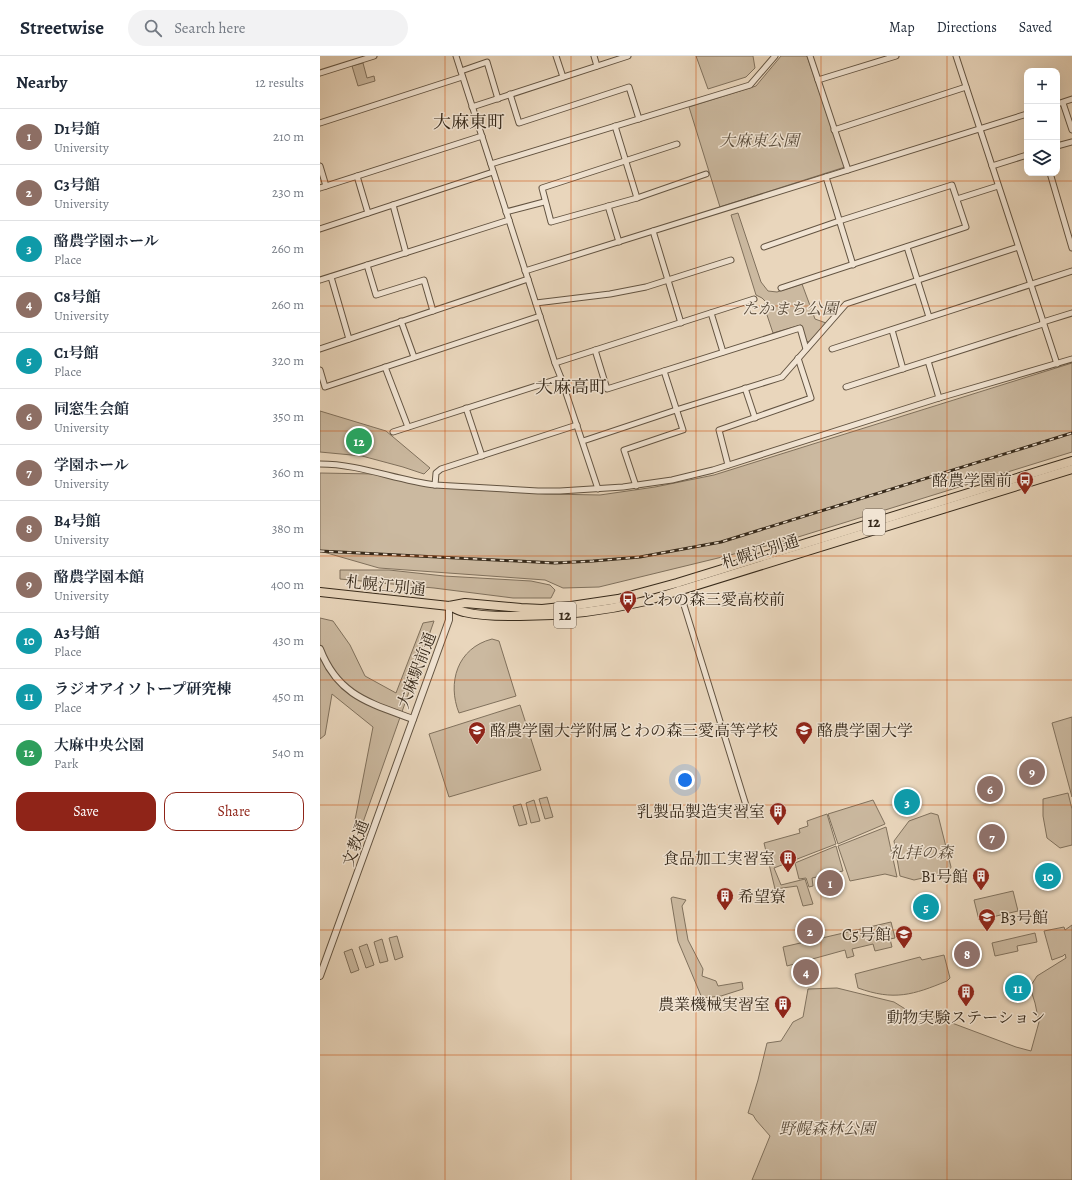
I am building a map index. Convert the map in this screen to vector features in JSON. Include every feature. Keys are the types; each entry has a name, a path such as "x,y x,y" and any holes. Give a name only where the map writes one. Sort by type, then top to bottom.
{"highway":[{"name":"札幌江別通","path":"678,587 1072,460"},
{"name":"札幌江別通","path":"320,592 449,606 465,603 542,609 618,599 678,587 1072,469"}],"street":[{"path":"320,73 374,56"},
{"path":"456,56 555,363 583,441 598,490"},
{"path":"556,56 563,77"},
{"path":"594,56 597,66"},
{"path":"472,107 628,56"},
{"path":"491,164 750,85 775,56"},
{"path":"810,56 848,170"},
{"path":"818,80 896,56"},
{"path":"956,56 1057,364"},
{"path":"461,71 487,62 498,99"},
{"path":"320,122 462,77"},
{"path":"510,94 519,123 629,87 639,119"},
{"path":"834,130 966,87"},
{"path":"1072,100 1060,103 1072,130"},
{"path":"525,271 1024,115"},
{"path":"615,126 627,160 637,198"},
{"path":"320,188 482,136"},
{"path":"1060,145 1072,142"},
{"path":"677,144 542,188 544,202 551,222 637,198 706,174"},
{"path":"992,166 1024,156"},
{"path":"320,166 326,186"},
{"path":"320,229 493,172"},
{"path":"357,176 368,213"},
{"path":"1051,176 1070,235 1072,248"},
{"path":"826,177 853,265"},
{"path":"764,247 839,221 952,185 966,227 781,288"},
{"path":"957,199 998,186"},
{"path":"506,212 544,202"},
{"path":"393,205 406,253"},
{"path":"608,206 619,242"},
{"path":"320,280 509,220"},
{"path":"653,231 681,323"},
{"path":"907,247 930,317"},
{"path":"583,441 782,377 846,304 1018,247"},
{"path":"536,304 610,294 646,287 730,260"},
{"path":"367,265 376,295 424,280 433,310"},
{"path":"832,349 1072,271"},
{"path":"331,277 349,339"},
{"path":"320,349 528,279"},
{"path":"555,363 754,299"},
{"path":"712,313 723,352"},
{"path":"846,387 1072,313"},
{"path":"320,370 324,387 540,316"},
{"path":"401,321 414,357"},
{"path":"595,350 607,389 800,328 806,349"},
{"path":"892,330 903,369"},
{"path":"728,465 719,430 811,398 798,358"},
{"path":"323,464 360,468 419,483 434,485 538,491 598,490 636,486 672,480 728,465 939,398 1072,359"},
{"path":"928,361 939,398"},
{"path":"385,367 408,427"},
{"path":"636,486 624,450 682,430 664,371"},
{"path":"393,432 561,378"},
{"path":"745,388 755,418"},
{"path":"466,408 482,456"},
{"path":"434,485 436,471 577,425"},
{"path":"678,587 749,815"},
{"name":"大麻駅前通","path":"320,649 333,674 350,692 372,704 414,719 449,620 449,606"},
{"name":"文教通","path":"320,976 414,719"}],"green space":[{"path":"696,56 753,56 755,68 746,77 708,89"},
{"name":"大麻東公園","path":"781,56 807,56 845,167 720,207 689,107 756,86"},
{"path":"363,63 367,78 374,76 375,81 358,86 352,66"},
{"name":"たかまち公園","path":"738,213 761,282 768,291 777,292 802,284 815,319 826,323 809,342 806,341 801,325 773,333 764,306 766,302 756,295 731,215"},
{"path":"1072,363 1072,452 782,542 714,559 599,587 563,588 545,580 379,568 320,551 320,473 375,474 436,483 546,494 600,495 655,487 714,475"},
{"path":"320,411 386,431 430,468 424,474 362,456 320,452"},
{"path":"340,570 389,570 444,576 531,581 550,585 555,590 551,598 513,598 434,588 340,579"},
{"path":"320,618 333,621 350,645 365,676 396,693 423,623 434,621 361,828 355,820 373,727 332,694 325,735 320,739"},
{"path":"492,639 499,641 516,696 459,713 454,690 458,668 463,658 470,650"},
{"path":"520,705 541,770 449,797 429,734"},
{"path":"1072,717 1072,797 1052,723"},
{"path":"1068,793 1072,809 1072,845 1060,848 1047,838 1043,816 1043,799"},
{"path":"547,797 553,817 545,819 539,799"},
{"path":"534,800 540,821 531,823 526,803"},
{"path":"873,800 885,824 838,844 828,814"},
{"path":"521,804 527,824 519,826 513,806"},
{"name":"礼拝の森","path":"931,813 938,815 951,867 949,872 914,880 900,876 894,841 909,821"},
{"path":"827,814 836,844 774,868 781,885 805,879 813,904 803,906 797,886 775,889 764,843 800,833 799,829 808,826 807,821"},
{"path":"886,827 897,877 885,874 850,881 838,846"},
{"path":"836,846 843,871 812,878 813,886 809,887 806,878 799,879 795,863"},
{"path":"1013,891 1018,911 979,920 974,900"},
{"path":"673,897 686,900 682,906 688,940 703,969 702,976 716,981 718,986 742,982 743,989 721,996 702,998 678,941 671,898"},
{"path":"891,922 895,938 890,939 892,947 875,951 873,944 852,949 854,956 847,958 845,950 787,966 783,947"},
{"name":"野幌森林公園","path":"1072,925 1072,1180 752,1180 770,1136 753,1115 748,1113 767,1043 781,1041 793,1022 803,1017 808,989 837,988 894,1002 915,1015 936,1017 1016,1047 1031,1051 1039,1022 1030,987 1037,976 1066,958 1065,954 1052,960 1044,931 1064,927 1065,930"},
{"path":"1035,933 1037,942 1017,946 1018,951 995,956 992,943"},
{"path":"397,936 403,957 395,960 389,938"},
{"path":"382,939 388,961 380,963 374,942"},
{"path":"367,944 374,965 366,968 359,947"},
{"path":"352,949 359,970 351,973 344,952"},
{"path":"944,955 950,978 947,981 935,986 903,995 882,994 858,988 855,974 920,957 922,960"}],"railway":[{"path":"320,551 555,563 640,557 721,542 1072,433"}],"place":[{"name":"大麻中央公園","path":"359,441"},
{"name":"酪農学園前","path":"1025,495"},
{"name":"とわの森三愛高校前","path":"628,614"},
{"name":"酪農学園大学附属とわの森三愛高等学校","path":"477,745"},
{"name":"酪農学園大学","path":"804,745"},
{"name":"酪農学園本館","path":"1032,772"},
{"name":"同窓生会館","path":"990,789"},
{"name":"酪農学園ホール","path":"907,802"},
{"name":"乳製品製造実習室","path":"778,826"},
{"name":"学園ホール","path":"992,837"},
{"name":"食品加工実習室","path":"788,873"},
{"name":"A3号館","path":"1048,876"},
{"name":"D1号館","path":"830,883"},
{"name":"B1号館","path":"981,891"},
{"name":"C1号館","path":"926,907"},
{"name":"希望寮","path":"725,911"},
{"name":"C3号館","path":"810,931"},
{"name":"B3号館","path":"987,932"},
{"name":"C5号館","path":"904,949"},
{"name":"B4号館","path":"967,954"},
{"name":"C8号館","path":"806,972"},
{"name":"ラジオアイソトープ研究棟","path":"1018,988"},
{"name":"動物実験ステーション","path":"966,1007"},
{"name":"農業機械実習室","path":"783,1019"}],"district":[{"name":"大麻東町","path":"469,122"},
{"name":"大麻高町","path":"571,387"}]}
